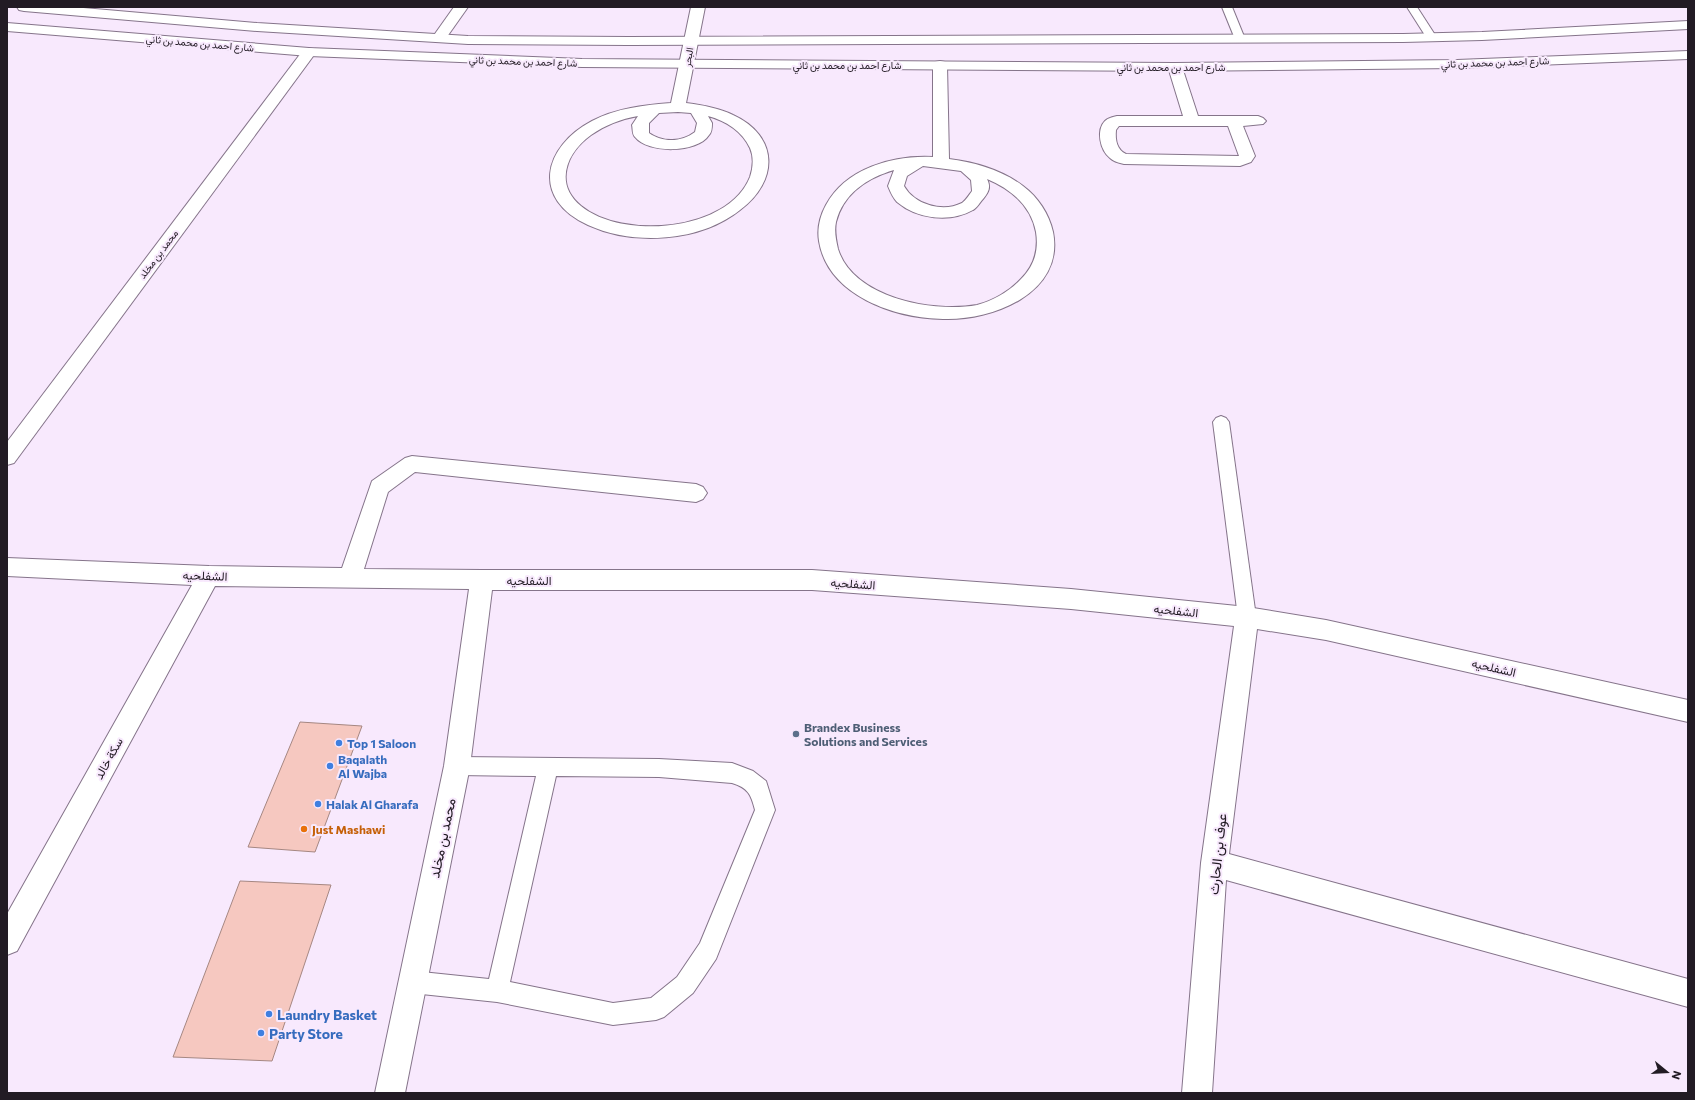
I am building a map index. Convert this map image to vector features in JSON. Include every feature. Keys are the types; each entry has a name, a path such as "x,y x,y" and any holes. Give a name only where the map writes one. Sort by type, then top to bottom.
{"street":[{"name":"شارع احمد بن محمد بن ثاني","path":"24,7 257,27 468,40 690,41 1432,38 1688,25"},
{"path":"439,38 461,7"},
{"name":"البحر","path":"678,107 698,7"},
{"name":"شارع احمد بن محمد بن ثاني","path":"10,29 309,52 505,61 687,64 1175,67 1457,64 1688,55"},
{"name":"محمد بن مخلد","path":"7,456 309,52"},
{"path":"940,66 941,161"},
{"path":"1175,67 1192,121"},
{"path":"678,107 696,109 728,118 741,126 751,136 758,146 761,158 761,170 756,182 748,194 736,205 721,215 703,223 683,228 648,232 620,230 601,225 572,209 558,186 557,174 560,162 567,150 585,132 622,114 655,108 678,107"},
{"path":"655,108 641,123 640,131 643,137 652,143 671,145 689,142 699,137 705,130 706,123 703,116 696,109"},
{"path":"1234,121 1247,156 1245,159 1240,161 1124,158 1117,156 1111,148 1108,128 1111,124 1117,121 1192,121 1234,121 1258,121"},
{"path":"919,161 907,166 900,174 896,182 897,191 903,200 914,207 942,213 968,206 977,198 981,189 980,180 974,172 964,165"},
{"path":"919,161 941,161 964,165 987,172 1007,182 1024,194 1036,209 1044,226 1046,243 1044,260 1035,276 1020,291 1001,303 977,311 951,313 924,311 899,306 876,297 856,285 841,271 831,256 826,239 826,223 832,208 842,194 856,182 873,172 894,165 919,161"},
{"path":"350,578 379,487 412,464 696,493"},
{"name":"الشفلحيه","path":"7,567 210,576 482,580 812,580 1071,599 1247,617 1326,630 1688,711"},
{"name":"سكة خالد","path":"7,941 210,576"},
{"name":"محمد بن مخلد","path":"390,1093 457,766 482,580"},
{"name":"عوف بن الحارث","path":"1197,1093 1214,863 1247,617"},
{"path":"1214,863 1688,993"}],"lane":[{"path":"1227,7 1240,39"},
{"path":"1412,7 1432,38"},
{"path":"1221,422 1247,617"},
{"path":"412,982 497,991 613,1014 656,1009 685,985 708,951 765,810 759,788 746,778 732,773 659,768 457,766"},
{"path":"497,991 548,767"}],"building":[{"path":"300,722 362,726 315,852 248,847"},
{"path":"240,881 331,885 272,1061 173,1057"}],"place":[{"name":"Brandex Business Solutions and Services","path":"796,734"},
{"name":"Top 1 Saloon","path":"339,743"},
{"name":"Baqalath Al Wajba","path":"330,766"},
{"name":"Halak Al Gharafa","path":"318,804"},
{"name":"Just Mashawi","path":"304,829"},
{"name":"Laundry Basket","path":"269,1014"},
{"name":"Party Store","path":"261,1033"}]}
